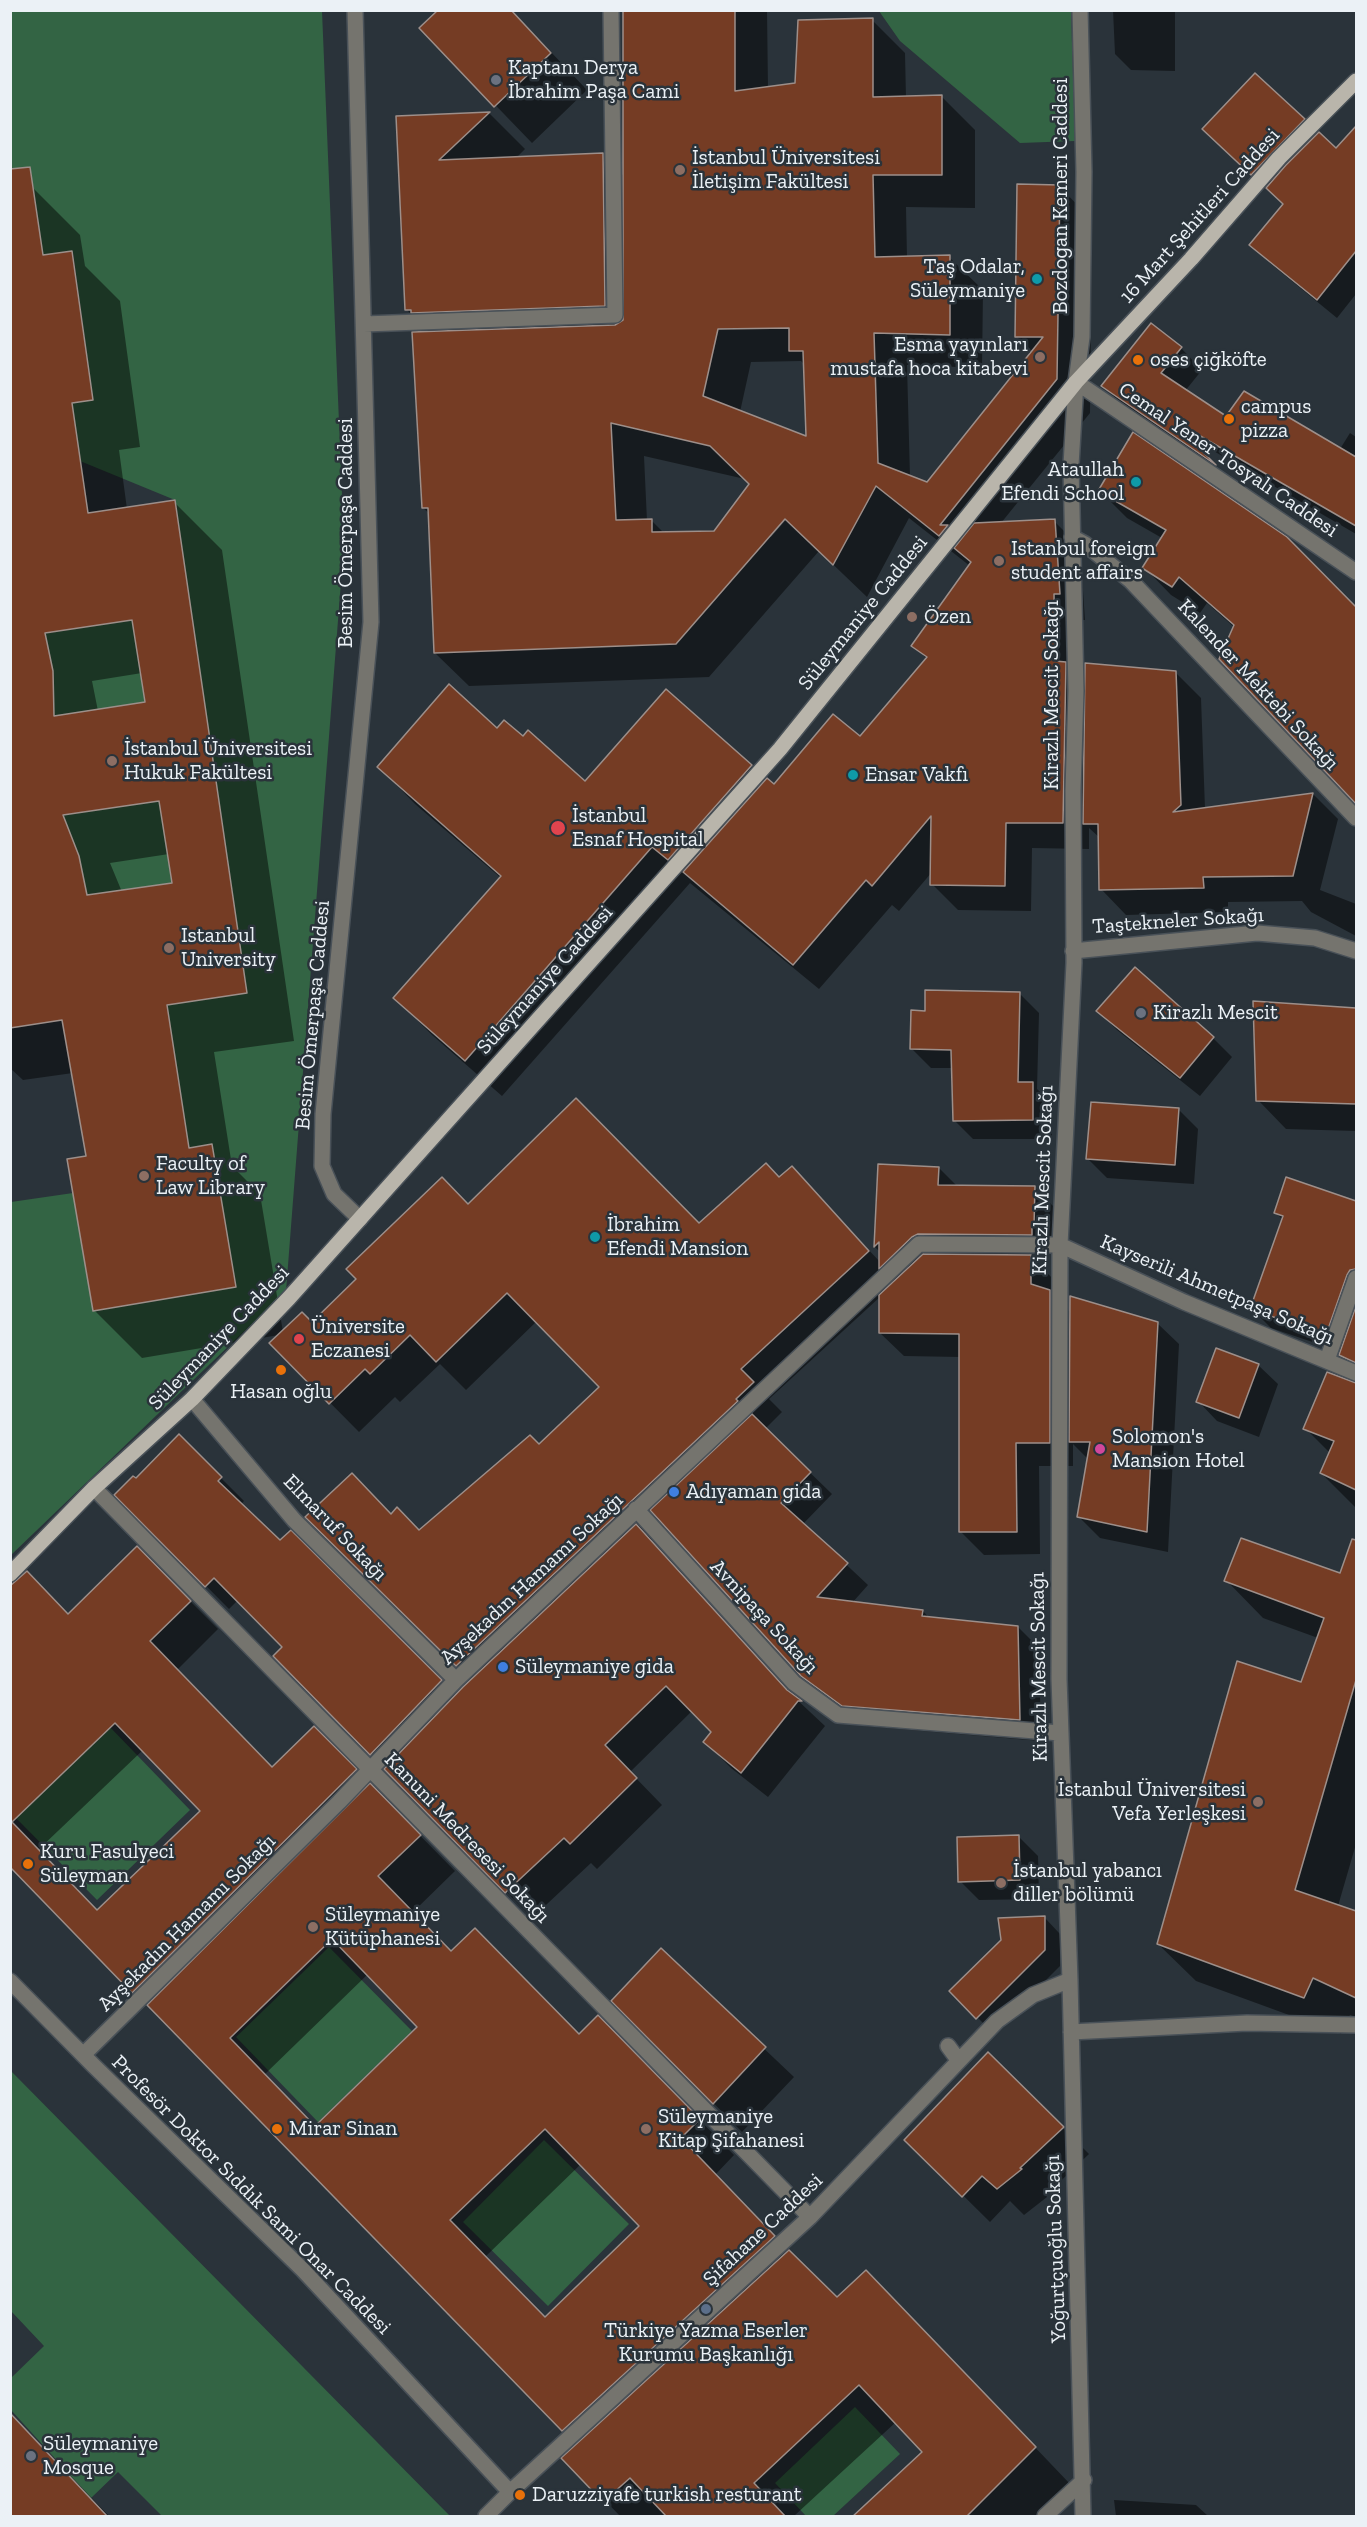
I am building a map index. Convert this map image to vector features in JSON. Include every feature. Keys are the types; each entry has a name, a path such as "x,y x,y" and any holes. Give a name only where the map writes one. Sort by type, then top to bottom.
{"main road":[{"name":"16 Mart Şehitleri Caddesi","path":"1076,382 1191,259 1280,158 1356,81"},
{"name":"Süleymaniye Caddesi","path":"10,1574 94,1488 192,1399 289,1299 780,749 1076,382"}],"street":[{"name":"Besim Ömerpaşa Caddesi","path":"355,10 371,622 323,1114 322,1167 334,1194 360,1219"},
{"path":"364,324 615,315 611,10"},
{"name":"Bozdogan Kemeri Caddesi","path":"1076,382 1082,337 1083,266 1084,171 1080,10"},
{"name":"Kirazlı Mescit Sokağı","path":"1070,1980 1060,1733 1060,1245 1074,951 1073,791 1076,691 1071,465 1076,382"},
{"name":"Cemal Yener Tosyalı Caddesi","path":"1076,382 1356,572"},
{"name":"Kalender Mektebi Sokağı","path":"1072,537 1131,581 1356,819"},
{"name":"Taştekneler Sokağı","path":"1074,951 1257,933 1315,938 1356,951"},
{"name":"Ayşekadın Hamamı Sokağı","path":"83,2055 456,1680 919,1244 1060,1245"},
{"name":"Kayserili Ahmetpaşa Sokağı","path":"1060,1245 1184,1302 1356,1373"},
{"path":"1327,1360 1356,1278"},
{"name":"Elmaruf Sokağı","path":"192,1399 294,1520 456,1680"},
{"name":"Kanuni Medresesi Sokağı","path":"94,1488 370,1769 765,2164 810,2217"},
{"name":"Avnipaşa Sokağı","path":"636,1509 794,1683 838,1715 1060,1733"},
{"name":"Yoğurtçuoğlu Sokağı","path":"1070,1980 1084,2480 1083,2517"},
{"name":"Şifahane Caddesi","path":"486,2517 510,2492 810,2217 1006,2015 1033,1995 1070,1980"},
{"name":"Profesör Doktor Sıddık Sami Onar Caddesi","path":"10,1981 303,2270 510,2492"},
{"path":"1071,2032 1247,2023 1356,2025"},
{"path":"948,2046 959,2061"},
{"path":"1045,2517 1084,2480"}],"green space":[{"path":"11,11 322,11 344,543 286,1291 11,1555 11,1202 73,1193 93,1311 236,1287 189,1148 167,1005 247,993 175,500 80,461 72,403 93,399 73,252 43,255 33,185 11,188"},
{"path":"879,11 1071,11 1075,141 1020,143 900,41"},
{"path":"132,620 145,702 23,721 10,639"},
{"path":"159,801 172,883 50,901 80,863 73,844 37,819"},
{"path":"108,1725 190,1810 97,1900 14,1816"},
{"path":"329,1947 412,2031 318,2122 236,2037"},
{"path":"11,2071 450,2516 162,2516 118,2472 91,2498 11,2410 11,2378 44,2346 11,2311"},
{"path":"544,2140 629,2224 548,2306 463,2222"},
{"path":"855,2407 900,2454 833,2516 806,2516 775,2483"}],"building":[{"name":"Kaptanı Derya İbrahim Paşa Cami","path":"438,10 511,10 551,53 494,107 419,28"},
{"path":"623,10 735,10 735,91 795,83 798,20 873,18 873,97 942,95 942,175 873,175 875,257 950,255 950,335 874,333 878,463 927,482 1043,337 1015,337 1017,184 1060,185 1057,379 940,525 948,525 939,536 876,486 833,565 785,519 676,644 434,653 428,508 422,508 412,332 615,325 623,320","holes":["789,328 789,351 803,351 806,436 703,396 718,329","611,423 710,446 749,484 714,531 652,532 652,519 616,520"]},
{"path":"1255,73 1305,119 1251,175 1202,129"},
{"path":"490,112 439,160 603,153 605,306 411,313 411,310 405,310 396,116"},
{"path":"1356,126 1356,251 1317,300 1249,245 1283,204 1266,188 1286,165 1319,132 1336,148"},
{"path":"30,167 43,255 72,251 93,400 72,403 88,513 175,500 247,993 167,1005 189,1148 212,1144 236,1287 93,1311 67,1159 86,1156 62,1020 10,1028 10,169","holes":["132,620 145,702 54,716 53,671 45,633","159,801 172,883 87,895 79,856 63,815"]},
{"path":"1151,323 1182,347 1161,373 1226,416 1244,391 1356,457 1356,526 1183,426 1180,429 1216,465 1101,386"},
{"path":"1133,432 1287,537 1356,607 1356,804 1219,659 1234,625 1179,577 1172,587 1142,568 1166,530 1098,491"},
{"path":"1055,519 1060,594 1054,594 1055,661 1066,662 1063,823 1006,823 1005,886 930,885 931,816 872,886 866,880 793,965 683,872 767,778 774,784 833,714 860,736 927,657 911,646 971,562 954,548 974,523"},
{"path":"1085,663 1176,671 1181,805 1173,812 1313,793 1293,876 1203,877 1204,888 1099,890 1098,824 1083,824"},
{"name":"İstanbul Esnaf Hospital","path":"449,684 497,728 504,720 523,736 528,730 585,781 666,689 752,765 668,860 652,847 465,1061 393,998 501,876 377,767"},
{"name":"Kirazlı Mescit","path":"1135,967 1214,1037 1180,1078 1096,1011"},
{"path":"925,990 1020,992 1018,1082 1033,1082 1033,1120 953,1121 951,1050 910,1049 911,1010 925,1011"},
{"path":"1253,1001 1356,1008 1356,1104 1256,1101"},
{"path":"576,1098 699,1223 766,1163 779,1177 792,1166 869,1251 741,1369 754,1382 736,1399 738,1401 456,1666 305,1517 352,1473 391,1514 397,1507 419,1530 530,1435 539,1444 599,1387 507,1293 436,1362 410,1335 370,1374 365,1369 329,1404 269,1343 302,1312 312,1322 356,1279 346,1269 442,1177 468,1204"},
{"path":"1091,1102 1179,1108 1175,1165 1086,1159"},
{"path":"878,1164 939,1167 938,1185 1035,1186 1032,1235 918,1234 879,1269 879,1242 874,1247"},
{"path":"1286,1177 1356,1201 1356,1269 1350,1270 1347,1275 1326,1335 1250,1309 1283,1216 1274,1213"},
{"path":"923,1254 1031,1255 1031,1284 1050,1290 1050,1443 1016,1443 1017,1532 959,1532 959,1334 879,1333 879,1295"},
{"path":"1070,1296 1158,1322 1147,1532 1077,1517 1090,1442 1069,1442"},
{"path":"1356,1306 1356,1363 1339,1355"},
{"path":"1216,1348 1259,1364 1239,1418 1196,1402"},
{"path":"1327,1372 1356,1383 1356,1490 1320,1473 1334,1441 1303,1429"},
{"path":"752,1414 811,1472 781,1503 848,1563 817,1597 923,1610 922,1616 1018,1626 1020,1720 842,1706 801,1676 650,1510"},
{"path":"179,1434 222,1477 218,1481 280,1540 291,1530 442,1680 370,1755 273,1656 282,1647 214,1578 205,1587 114,1495 133,1476 136,1478"},
{"path":"636,1524 787,1690 802,1701 798,1701 741,1773 703,1742 711,1732 666,1686 605,1745 637,1778 570,1844 564,1838 505,1893 384,1769 463,1687"},
{"name":"İstanbul Üniversitesi Vefa Yerleşkesi","path":"1241,1538 1340,1573 1352,1539 1356,1540 1356,1680 1295,1890 1356,1911 1356,1998 1313,1978 1304,1998 1157,1944 1237,1661 1301,1682 1324,1618 1224,1581"},
{"path":"137,1546 191,1601 150,1641 272,1767 314,1726 357,1769 132,1993 10,1867 10,1586 27,1571 68,1614","holes":["115,1723 200,1811 97,1910 12,1822"]},
{"path":"370,1783 421,1835 378,1876 451,1951 475,1928 579,2034 598,2015 700,2119 681,2138 775,2236 562,2431 147,2005","holes":["332,1939 417,2027 315,2126 230,2038","545,2129 639,2226 545,2317 450,2220"]},
{"path":"1019,1835 1020,1880 958,1882 957,1837"},
{"path":"1045,1916 1045,1950 976,2019 949,1991 1001,1940 998,1918"},
{"path":"661,1948 766,2047 713,2104 611,2001"},
{"path":"988,2052 1064,2127 1020,2168 1022,2169 997,2189 982,2176 962,2197 904,2140"},
{"path":"789,2250 837,2297 866,2270 1036,2447 966,2517 852,2517 922,2452 859,2385 754,2483 786,2517 667,2517 630,2478 603,2502 561,2458"},
{"name":"Süleymaniye Mosque","path":"10,2413 108,2517 10,2517"}],"place":[{"name":"Kaptanı Derya İbrahim Paşa Cami","path":"496,80"},
{"name":"İstanbul Üniversitesi İletişim Fakültesi","path":"680,170"},
{"name":"Taş Odalar, Süleymaniye","path":"1037,279"},
{"name":"Esma yayınları mustafa hoca kitabevi","path":"1040,357"},
{"name":"oses çiğköfte","path":"1138,360"},
{"name":"campus pizza","path":"1229,419"},
{"name":"Ataullah Efendi School","path":"1136,482"},
{"name":"Istanbul foreign student affairs","path":"999,561"},
{"name":"Özen","path":"912,617"},
{"name":"İstanbul Üniversitesi Hukuk Fakültesi","path":"112,761"},
{"name":"Ensar Vakfı","path":"853,775"},
{"name":"İstanbul Esnaf Hospital","path":"558,828"},
{"name":"Istanbul University","path":"169,948"},
{"name":"Kirazlı Mescit","path":"1141,1013"},
{"name":"Faculty of Law Library","path":"144,1176"},
{"name":"İbrahim Efendi Mansion","path":"595,1237"},
{"name":"Üniversite Eczanesi","path":"299,1339"},
{"name":"Hasan oğlu","path":"281,1370"},
{"name":"Solomon's Mansion Hotel","path":"1100,1449"},
{"name":"Adıyaman gida","path":"674,1492"},
{"name":"Süleymaniye gida","path":"503,1667"},
{"name":"İstanbul Üniversitesi Vefa Yerleşkesi","path":"1258,1802"},
{"name":"Kuru Fasulyeci Süleyman","path":"28,1864"},
{"name":"İstanbul yabancı diller bölümü","path":"1001,1883"},
{"name":"Süleymaniye Kütüphanesi","path":"313,1927"},
{"name":"Mirar Sinan","path":"277,2129"},
{"name":"Süleymaniye Kitap Şifahanesi","path":"646,2129"},
{"name":"Türkiye Yazma Eserler Kurumu Başkanlığı","path":"706,2309"},
{"name":"Süleymaniye Mosque","path":"31,2456"},
{"name":"Daruzziyafe turkish resturant","path":"520,2495"}]}
